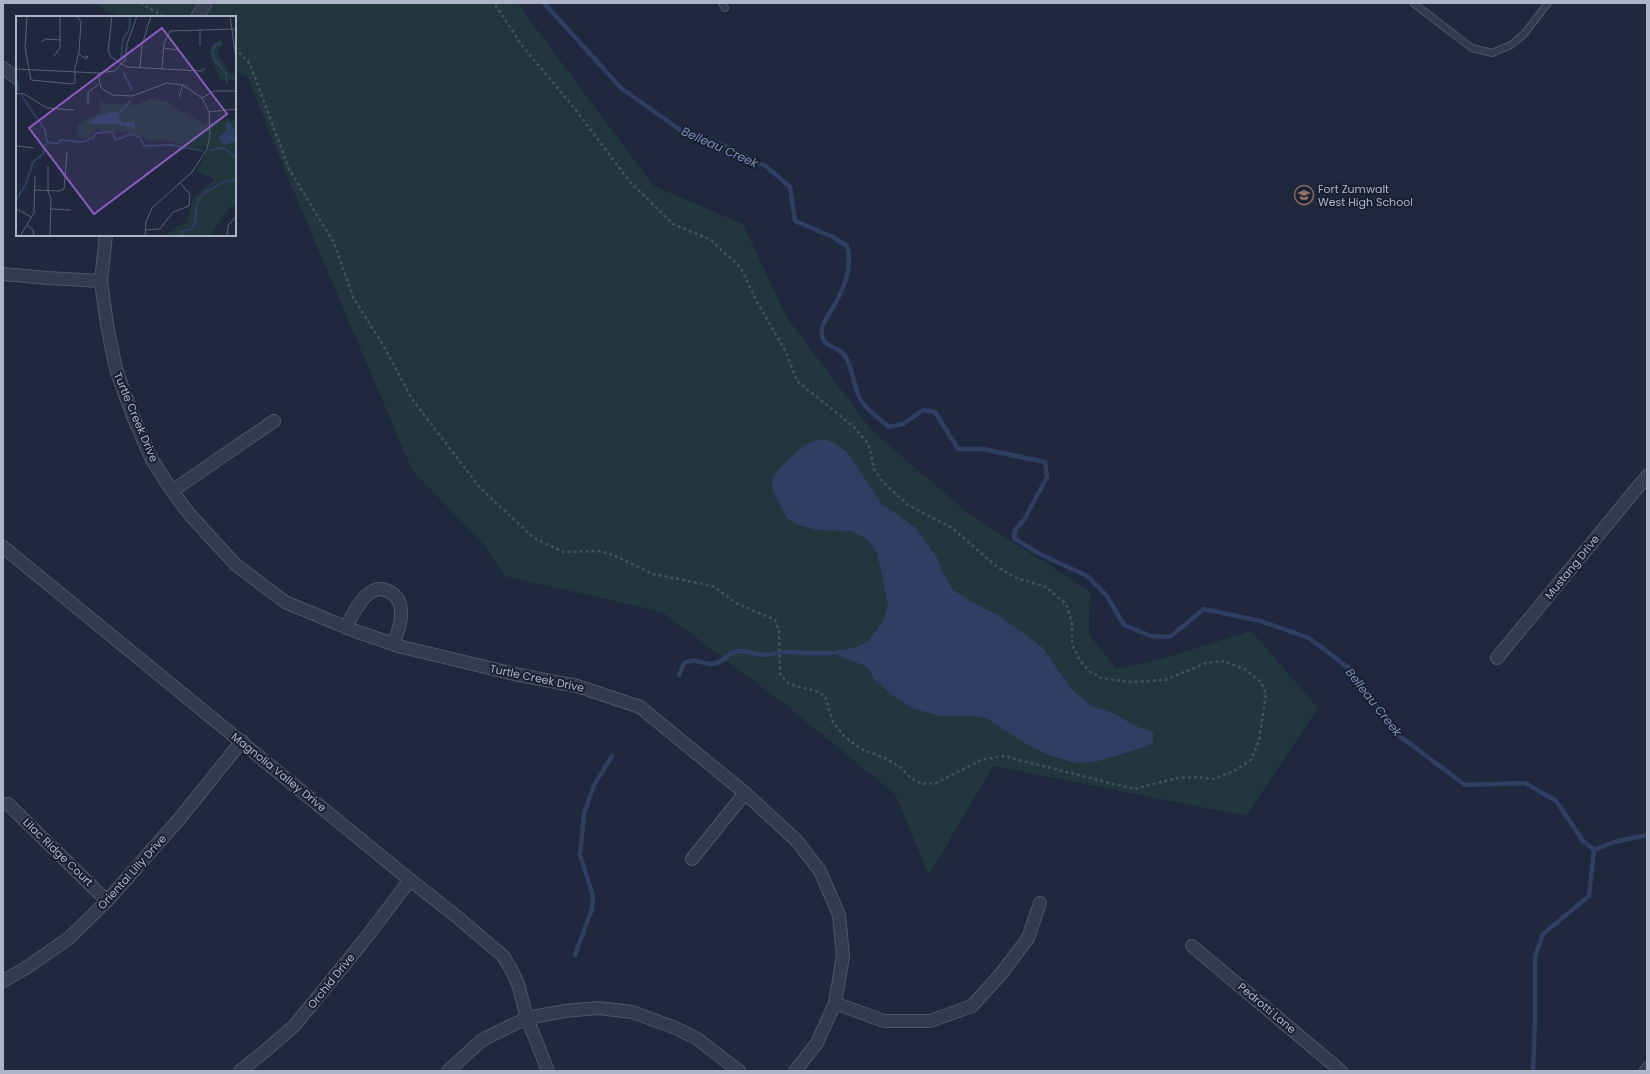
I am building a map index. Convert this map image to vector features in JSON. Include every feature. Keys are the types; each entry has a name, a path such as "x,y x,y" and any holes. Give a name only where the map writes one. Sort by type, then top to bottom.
{"street":[{"path":"198,16 206,3"},
{"path":"3,68 16,77"},
{"name":"Turtle Creek Drive","path":"106,236 101,281 107,325 116,369 151,458 190,516 242,569 285,602 346,628 393,644 514,674 577,686 640,707 745,793 797,842 820,871 839,915 843,956 835,1003 817,1043 795,1071"},
{"path":"3,274 101,281"},
{"path":"172,491 274,421"},
{"name":"Mustang Drive","path":"1497,658 1647,476"},
{"name":"Magnolia Valley Drive","path":"3,547 456,916 502,956 511,969 518,984 527,1018 548,1071"},
{"path":"346,628 353,614 370,592 380,588 390,591 398,600 401,608 399,631 393,644"},
{"name":"Oriental Lilly Drive","path":"3,981 26,968 69,938 107,901 181,817 242,741"},
{"path":"692,859 745,793"},
{"name":"Lilac Ridge Court","path":"8,804 107,901"},
{"name":"Orchid Drive","path":"240,1071 294,1026 362,943 410,880"},
{"path":"835,1003 884,1021 930,1021 972,1006 1001,974 1028,938 1040,903"},
{"name":"Pedrotti Lane","path":"1192,946 1341,1071"},
{"path":"448,1071 482,1040 527,1018 564,1011 598,1008 632,1012 673,1027 696,1038 739,1071"}],"lane":[{"path":"1413,3 1472,48 1492,53 1511,45 1524,34 1548,3"},
{"path":"1642,1071 1647,1065"}],"path":[{"path":"140,3 163,16"},
{"path":"236,49 250,64 289,169 334,243 353,297 383,345 412,399 481,489 534,538 563,552 600,551 613,555 653,574 713,586 736,603 775,620 779,631 780,674 789,684 819,692 825,696 833,722 844,736 861,749 888,759 901,768 911,778 922,784 936,783 981,760 1003,756 1134,789 1177,778 1195,777 1214,779 1236,770 1251,760 1258,741 1264,714 1266,694 1262,682 1246,670 1224,661 1206,663 1165,680 1128,682 1100,678 1089,671 1079,659 1072,644 1072,622 1066,604 1046,587 1016,578 996,566 952,528 908,505 882,481 874,469 870,449 866,441 854,427 797,381 786,352 757,302 741,268 710,240 673,224 630,182 575,109 523,47 494,3"}],"green space":[{"path":"91,3 517,3 654,186 743,224 786,316 872,431 968,513 1090,592 1089,635 1117,669 1158,660 1251,631 1318,708 1246,816 993,766 929,875 895,794 787,706 662,612 505,576 484,545 412,470 288,178 248,77 236,71 236,16 119,16"}],"water":[{"path":"825,439 847,452 882,504 916,528 936,556 944,575 953,590 970,601 1001,617 1042,647 1072,690 1093,707 1113,713 1135,726 1153,732 1153,742 1145,747 1098,761 1075,763 1046,754 1026,744 986,718 975,716 941,716 914,709 892,695 874,679 869,669 863,665 831,653 838,650 854,648 867,642 883,622 888,604 877,553 868,540 852,531 817,530 799,525 787,518 773,492 772,480 780,468 804,445 816,440"}],"waterway":[{"name":"Belleau Creek","path":"544,3 621,88 683,132 723,145 767,167 790,187 795,221 833,237 847,246 849,263 846,279 844,286 824,323 822,335 826,343 842,352 845,356 848,361 859,397 871,412 889,427 903,424 923,410 935,412 958,449 983,449 1045,462 1047,477 1024,520 1015,530 1014,538 1038,553 1087,576 1107,596 1124,625 1151,636 1170,637 1204,609 1260,621 1309,638 1350,669 1397,734 1465,785 1525,783 1556,801 1583,841 1594,850"},
{"path":"679,675 684,663 695,661 715,664 738,651 766,655 784,652 831,653"},
{"path":"575,955 592,909 593,896 580,855 584,814 594,785 612,756"},
{"name":"Belleau Creek","path":"1594,850 1614,842 1647,835"},
{"path":"1533,1071 1535,956 1543,934 1589,896 1594,850"}],"place":[{"name":"Fort Zumwalt West High School","path":"1304,195"}]}
